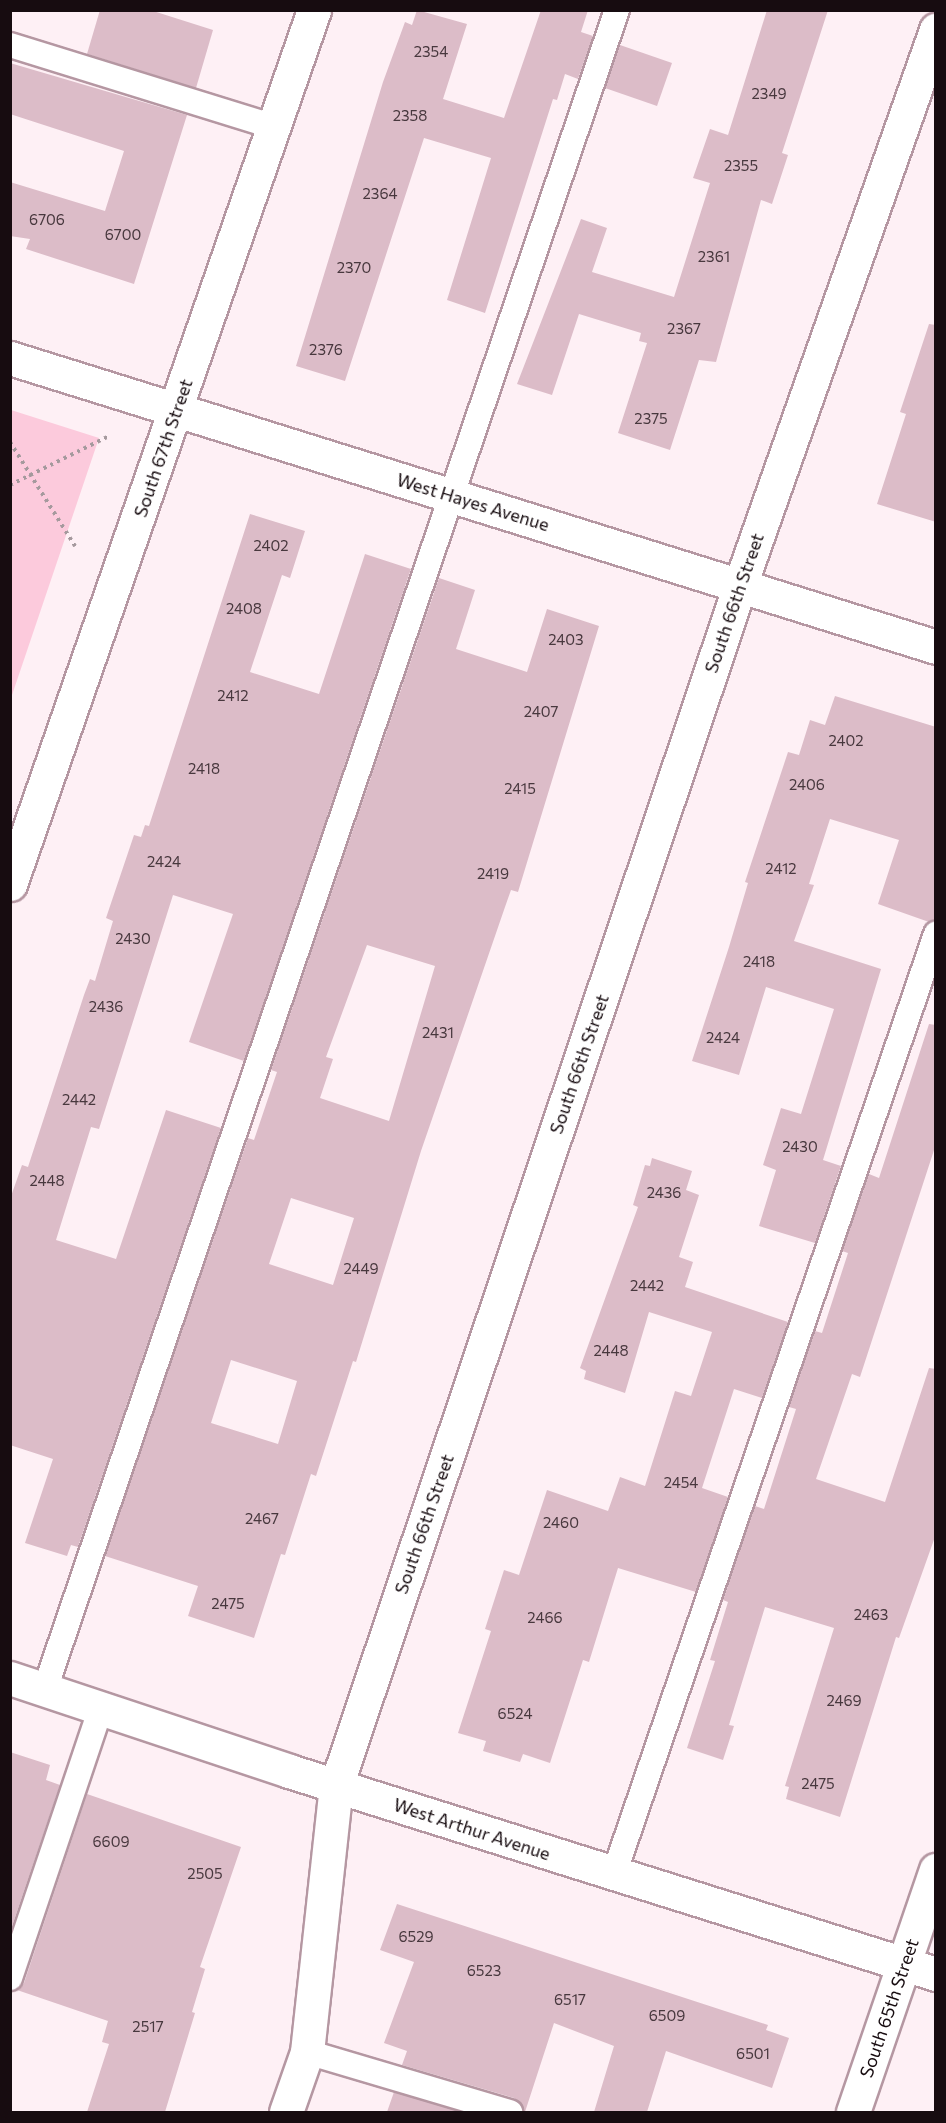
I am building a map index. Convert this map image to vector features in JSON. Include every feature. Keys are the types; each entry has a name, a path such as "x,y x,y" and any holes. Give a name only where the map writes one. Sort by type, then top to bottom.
{"street":[{"name":"South 67th Street","path":"10,884 314,10"},
{"name":"South 66th Street","path":"286,2112 307,2052 336,1786 740,585 936,30"},
{"name":"West Hayes Avenue","path":"10,358 936,647"},
{"name":"West Arthur Avenue","path":"10,1678 336,1786 936,1974"},
{"name":"South 65th Street","path":"853,2112 936,1870"}],"lane":[{"path":"45,1689 617,10"},
{"path":"10,45 275,127"},
{"path":"614,1874 936,934"},
{"path":"10,1978 101,1707"},
{"path":"307,2052 510,2112"}],"path":[{"path":"10,485 109,436"},
{"path":"10,442 75,546"}],"shaded area":[{"path":"10,410 99,438 11,698"}],"building":[{"path":"100,10 150,10 213,30 196,88 87,54"},
{"path":"417,10 467,24 443,99 504,118 541,10 588,10 581,32 593,36 578,79 565,74 557,100 553,99 485,313 447,300 491,158 424,138 345,381 296,366 383,82 405,22 412,25"},
{"path":"767,10 828,10 782,153 788,155 772,204 761,200 716,362 699,360 670,450 618,433 647,343 639,341 641,333 579,314 552,395 517,384 581,219 607,228 592,272 674,297 710,183 693,178 710,129 728,135"},
{"path":"620,45 672,63 657,106 605,88"},
{"path":"10,63 187,115 134,284 26,249 30,239 10,236 10,182 105,211 124,151 10,114"},
{"path":"929,324 936,325 936,522 877,504 906,414 900,412"},
{"path":"250,514 305,531 290,578 282,575 250,672 319,694 365,554 411,569 244,1061 189,1042 233,914 173,895 99,1129 91,1127 56,1240 116,1259 166,1110 221,1128 78,1547 71,1545 67,1556 25,1543 53,1459 10,1445 10,1199 22,1165 28,1167 90,979 95,981 113,921 106,918 134,835 141,837 145,825 149,826"},
{"path":"439,578 475,590 456,649 527,672 547,609 599,626 518,892 511,890 421,1151 356,1362 353,1361 316,1476 311,1474 285,1555 281,1554 254,1638 188,1616 198,1586 105,1556 248,1138 254,1140 277,1072 271,1070","holes":["367,945 435,966 389,1121 320,1098 333,1059 326,1057","291,1198 354,1218 333,1285 269,1264","231,1360 297,1381 278,1444 211,1423"]},
{"path":"835,696 936,727 936,920 929,922 878,904 899,840 830,819 809,884 814,885 794,941 881,969 823,1160 841,1166 815,1243 759,1226 776,1170 763,1165 781,1108 801,1114 834,1009 766,987 739,1075 692,1061 748,883 745,882 788,752 799,755 810,720 825,725"},
{"path":"929,1024 936,1025 936,1144 860,1377 852,1374 816,1479 885,1502 929,1368 936,1369 936,1534 899,1638 896,1637 840,1817 786,1799 789,1787 785,1786 834,1628 765,1607 729,1725 734,1726 723,1760 687,1748 715,1661 710,1660 728,1602 723,1600 755,1506 764,1509 796,1409 789,1407 815,1331 822,1333 848,1253 842,1251 869,1174 879,1178"},
{"path":"652,1158 692,1171 686,1190 699,1195 679,1257 693,1262 685,1287 788,1322 762,1398 734,1389 702,1488 728,1497 696,1592 618,1568 589,1662 583,1660 550,1763 523,1754 520,1762 483,1751 486,1741 458,1733 491,1631 485,1629 504,1570 519,1575 547,1490 608,1511 620,1477 645,1486 675,1391 691,1396 712,1332 649,1312 625,1393 584,1379 586,1371 580,1368 638,1207 633,1205 645,1165 650,1166"},
{"path":"10,1752 50,1765 46,1780 60,1785 10,1932"},
{"path":"87,1794 241,1847 200,1967 205,1969 192,2012 195,2013 165,2112 87,2112 109,2044 102,2042 108,2021 17,1990 24,1983"},
{"path":"397,1904 768,2025 766,2030 789,2038 772,2088 666,2051 647,2112 594,2112 614,2046 554,2023 525,2112 514,2098 402,2065 407,2051 384,2043 414,1962 380,1950"},
{"path":"394,2092 461,2112 387,2112"}]}
